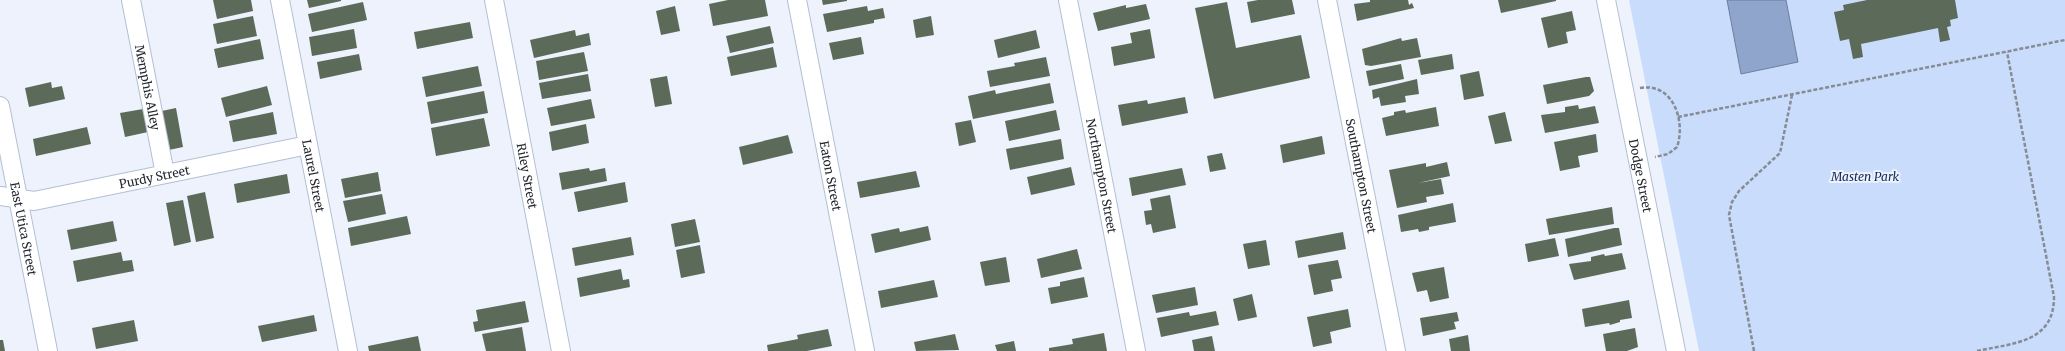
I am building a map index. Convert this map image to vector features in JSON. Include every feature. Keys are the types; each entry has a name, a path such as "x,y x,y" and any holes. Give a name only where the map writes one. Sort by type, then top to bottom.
{"street":[{"name":"Memphis Alley","path":"132,0 165,174"},
{"name":"Laurel Street","path":"280,0 348,351"},
{"name":"Riley Street","path":"494,0 561,351"},
{"name":"Eaton Street","path":"797,0 865,351"},
{"name":"Northampton Street","path":"1068,0 1136,351"},
{"name":"Southampton Street","path":"1327,0 1396,351"},
{"name":"Dodge Street","path":"1606,0 1676,351"},
{"name":"East Utica Street","path":"0,106 48,351"},
{"name":"Purdy Street","path":"0,196 34,201 308,146"}],"path":[{"path":"1678,117 2065,40"},
{"path":"1977,351 2018,342 2038,334 2050,322 2054,311 2054,297 2007,52"},
{"path":"1636,89 1658,89 1668,95 1678,117 1680,128 1677,147 1668,154 1652,158"},
{"path":"1754,351 1729,214 1732,202 1739,191 1780,153 1792,95"}],"green space":[{"name":"Masten Park","path":"1629,0 2065,0 2065,351 1699,351"}],"shaded area":[{"path":"1727,0 1786,0 1798,62 1741,74"}],"building":[{"path":"213,0 251,0 253,11 217,19"},
{"path":"307,0 341,0 341,1 309,8"},
{"path":"728,0 765,0 768,16 713,26 709,4"},
{"path":"822,0 847,0 847,1 823,5"},
{"path":"1258,0 1292,0 1295,14 1251,23 1247,2"},
{"path":"1370,0 1408,0 1409,5 1412,3 1414,8 1357,21 1354,4 1370,2"},
{"path":"1498,0 1556,0 1556,1 1501,13"},
{"path":"1867,0 1955,0 1958,18 1950,20 1951,26 1947,27 1950,40 1940,42 1938,28 1861,44 1863,57 1853,59 1849,39 1840,41 1834,12 1844,10 1843,5"},
{"path":"363,2 367,20 312,32 308,14"},
{"path":"1227,2 1236,48 1301,35 1310,78 1214,99 1195,8"},
{"path":"1146,4 1150,19 1098,31 1093,13 1126,5 1126,8"},
{"path":"675,6 680,31 661,35 656,11"},
{"path":"867,6 868,11 883,8 885,18 874,20 874,23 827,32 823,14"},
{"path":"1572,11 1576,30 1566,32 1568,43 1548,48 1541,18"},
{"path":"253,16 257,36 217,44 213,24"},
{"path":"931,16 934,35 916,38 913,20"},
{"path":"470,22 473,38 417,49 414,32"},
{"path":"770,26 774,43 730,53 726,36"},
{"path":"354,29 357,48 312,56 309,37"},
{"path":"1150,29 1155,58 1114,66 1111,47 1132,43 1130,33"},
{"path":"575,30 576,36 589,33 591,45 534,58 530,40"},
{"path":"1036,30 1040,48 998,58 994,40"},
{"path":"861,37 864,54 833,60 829,43"},
{"path":"1401,38 1402,41 1417,38 1421,57 1371,66 1365,65 1362,49"},
{"path":"260,39 264,59 218,68 214,49"},
{"path":"773,47 777,67 731,76 727,57"},
{"path":"584,52 588,71 539,80 536,61"},
{"path":"359,54 362,70 320,79 317,62"},
{"path":"1452,54 1454,69 1421,75 1418,60"},
{"path":"1046,57 1050,76 990,87 987,71 1015,66 1014,63"},
{"path":"1401,64 1404,79 1369,86 1366,71"},
{"path":"478,66 482,86 426,97 422,77"},
{"path":"1479,71 1484,96 1464,100 1460,75"},
{"path":"588,74 591,91 542,99 539,83"},
{"path":"667,76 672,104 655,107 650,79"},
{"path":"1590,77 1594,91 1589,96 1547,104 1543,85"},
{"path":"1417,79 1419,94 1405,96 1406,102 1381,106 1379,97 1373,99 1372,90"},
{"path":"51,82 52,88 62,86 65,99 29,107 25,88"},
{"path":"1050,83 1054,103 973,119 968,96 995,90 996,94"},
{"path":"267,86 272,105 226,117 221,98"},
{"path":"484,91 488,113 431,124 427,102"},
{"path":"1185,97 1188,113 1122,126 1118,105 1147,100 1148,104"},
{"path":"591,99 595,118 551,126 547,108"},
{"path":"1578,105 1579,109 1595,106 1599,123 1545,133 1541,115 1565,112 1565,107"},
{"path":"1436,107 1439,126 1386,136 1382,118 1394,115 1394,112 1405,110 1406,113"},
{"path":"176,108 183,147 164,151 157,112"},
{"path":"143,109 148,132 125,137 120,113"},
{"path":"1056,110 1060,130 1009,141 1005,121"},
{"path":"273,112 277,134 233,142 229,121"},
{"path":"1505,112 1512,141 1495,144 1488,116"},
{"path":"484,118 490,146 436,156 431,128"},
{"path":"971,120 976,142 959,146 955,123"},
{"path":"586,124 589,143 552,151 549,132"},
{"path":"87,127 91,144 36,156 33,139"},
{"path":"1596,134 1598,152 1578,156 1580,167 1560,171 1554,142"},
{"path":"788,135 793,153 743,165 739,147"},
{"path":"1322,136 1325,154 1283,163 1280,145"},
{"path":"1061,139 1064,159 1010,170 1006,149"},
{"path":"1222,153 1226,169 1210,172 1207,156"},
{"path":"1447,162 1450,176 1418,183 1441,179 1444,194 1426,197 1427,202 1397,208 1389,170 1426,163 1426,167"},
{"path":"1071,167 1075,185 1031,195 1027,177"},
{"path":"589,168 590,171 605,168 607,181 562,190 559,173"},
{"path":"1182,168 1186,185 1132,196 1129,178"},
{"path":"916,171 920,187 860,198 857,182"},
{"path":"378,172 381,191 345,198 341,179"},
{"path":"287,174 290,193 237,203 234,184"},
{"path":"625,182 628,202 578,212 574,192"},
{"path":"205,192 214,238 196,242 187,196"},
{"path":"382,194 386,214 348,222 343,201"},
{"path":"1170,195 1176,228 1153,233 1151,224 1146,225 1144,211 1152,210 1150,199"},
{"path":"183,200 191,242 174,246 166,203"},
{"path":"1453,203 1456,222 1429,227 1429,230 1419,232 1418,229 1401,232 1398,215"},
{"path":"1612,207 1614,224 1549,235 1546,219"},
{"path":"407,216 411,234 351,246 348,228"},
{"path":"695,219 700,242 675,247 671,224"},
{"path":"113,221 117,241 71,250 67,230"},
{"path":"928,226 931,240 875,253 871,234 899,228 900,232"},
{"path":"1619,228 1622,245 1568,257 1565,239"},
{"path":"1343,232 1346,249 1298,258 1295,241"},
{"path":"631,237 634,255 575,266 572,248"},
{"path":"1555,238 1559,256 1528,262 1525,244"},
{"path":"1266,240 1270,265 1248,269 1243,244"},
{"path":"700,245 705,273 681,278 676,250"},
{"path":"1077,249 1082,269 1041,278 1037,259"},
{"path":"121,252 123,261 132,260 134,271 77,282 73,261"},
{"path":"1622,253 1626,269 1574,280 1569,264 1591,261 1591,257 1604,254 1605,256"},
{"path":"1006,257 1010,282 985,286 980,262"},
{"path":"1338,260 1342,278 1331,280 1333,291 1314,295 1308,265"},
{"path":"1444,267 1449,298 1430,302 1427,290 1417,292 1412,273"},
{"path":"621,269 623,280 629,279 630,287 580,297 577,278"},
{"path":"1084,277 1088,297 1051,304 1048,288 1060,286 1060,282"},
{"path":"934,280 938,297 881,308 878,291"},
{"path":"1195,287 1198,305 1156,313 1152,295"},
{"path":"1252,294 1257,317 1238,321 1233,299"},
{"path":"1629,300 1632,318 1620,320 1620,322 1610,325 1609,323 1585,327 1582,309"},
{"path":"525,301 529,322 475,332 473,322 478,321 476,310"},
{"path":"1348,309 1351,327 1330,332 1332,343 1313,347 1307,317"},
{"path":"1216,311 1219,325 1161,337 1157,318 1189,312 1190,316"},
{"path":"1457,312 1459,321 1454,322 1456,329 1423,336 1420,318"},
{"path":"314,315 317,331 262,342 258,326"},
{"path":"134,320 138,341 96,349 92,328"},
{"path":"522,327 526,351 486,351 482,334"},
{"path":"1635,328 1638,347 1627,351 1606,351 1603,334"},
{"path":"828,329 832,346 807,351 768,351 767,345 798,339 797,335"},
{"path":"1104,333 1107,351 1049,351 1049,348 1073,344 1072,339"},
{"path":"955,334 959,350 916,351 914,342"},
{"path":"1468,335 1470,351 1451,351 1449,339"},
{"path":"418,336 421,351 369,351 368,346"},
{"path":"1212,336 1215,351 1194,351 1192,340"},
{"path":"0,340 3,340 5,351 0,351"},
{"path":"1014,341 1016,351 997,351 995,345"}]}
